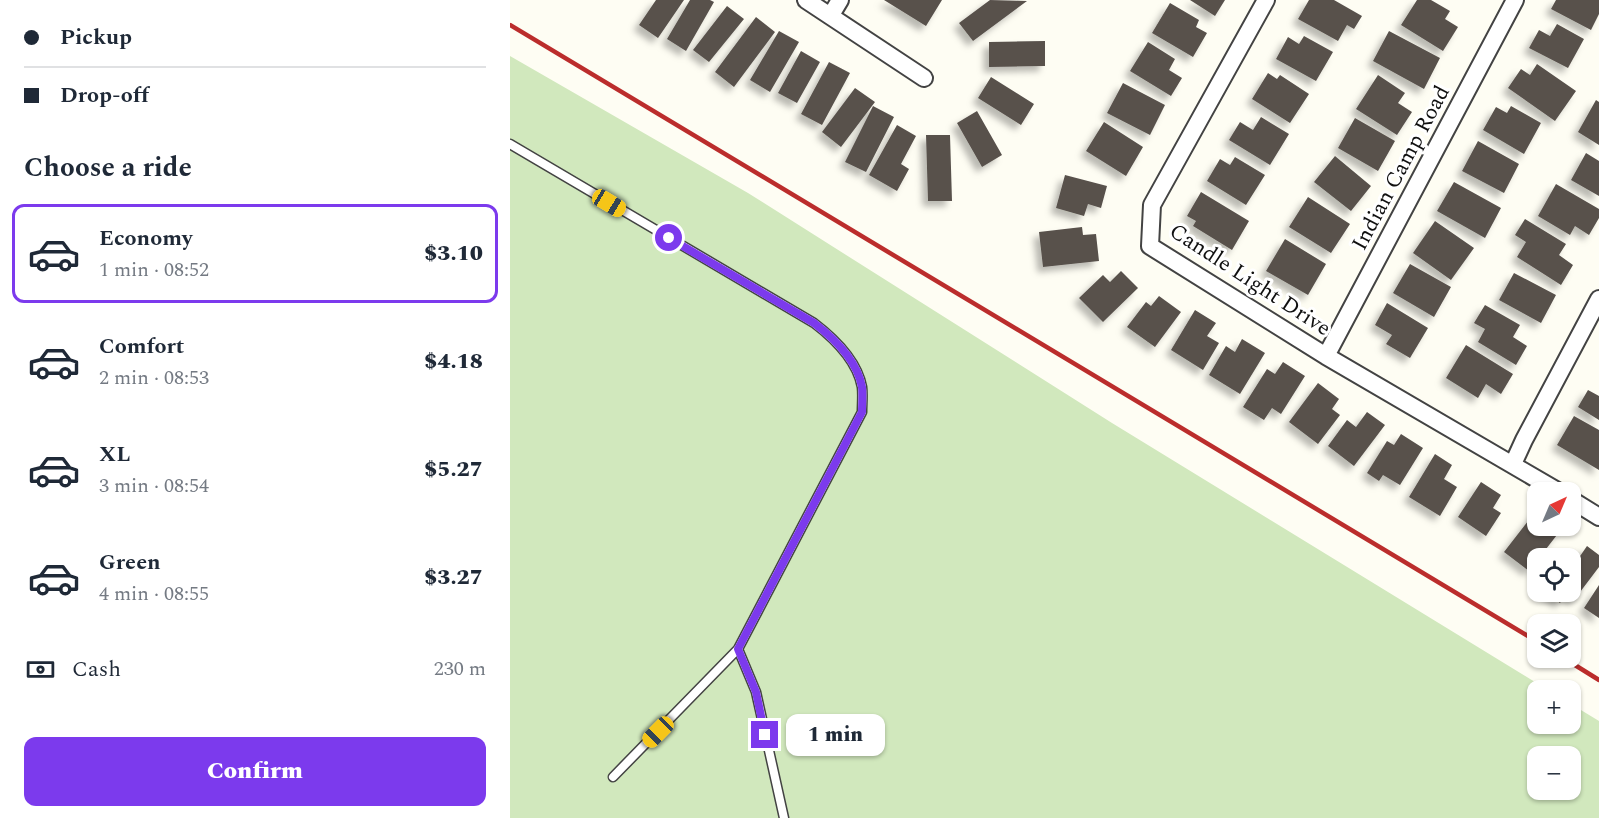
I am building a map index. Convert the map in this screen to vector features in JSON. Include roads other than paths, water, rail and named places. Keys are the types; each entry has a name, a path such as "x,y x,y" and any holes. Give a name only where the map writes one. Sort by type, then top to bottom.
{"street":[{"path":"806,0 924,78"},
{"path":"831,15 840,0"},
{"name":"Candle Light Drive","path":"1266,0 1152,205 1150,246 1326,356 1543,482"},
{"name":"Indian Camp Road","path":"1326,356 1515,0"},
{"path":"1513,464 1599,299"},
{"path":"1581,506 1599,517"}],"lane":[{"path":"510,144 814,323 842,347 853,364 862,387 862,412 738,649 614,777"},
{"path":"738,649 756,692 784,818"}],"railway":[{"path":"510,25 1527,635"},
{"path":"1580,668 1599,680"}]}
